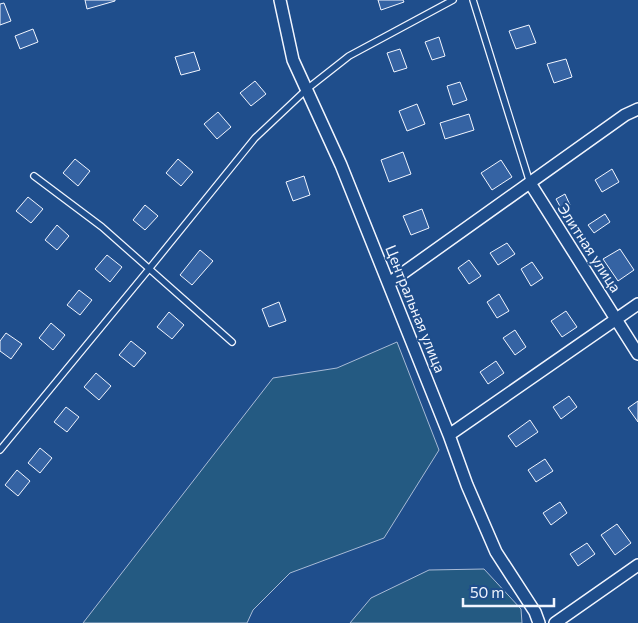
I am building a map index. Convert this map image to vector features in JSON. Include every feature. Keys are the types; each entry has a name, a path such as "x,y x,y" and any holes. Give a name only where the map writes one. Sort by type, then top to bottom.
{"street":[{"name":"Центральная улица","path":"280,0 293,60 341,165 449,435 467,485 496,552 535,612 539,623"},
{"path":"389,283 625,115 638,109"},
{"name":"Элитная улица","path":"530,183 638,354"},
{"path":"449,435 638,304"},
{"path":"555,623 638,565"}],"lane":[{"path":"0,450 255,138 307,89 349,56 453,0"},
{"path":"473,0 530,183"},
{"path":"34,176 102,227 232,342"}],"shaded area":[{"path":"397,342 439,450 384,538 290,573 253,610 247,623 83,623 273,378 337,368"},
{"path":"484,569 521,609 522,623 350,623 371,598 429,570"}],"building":[{"path":"85,0 115,0 115,1 87,9"},
{"path":"378,0 403,0 404,2 381,10"},
{"path":"4,3 11,21 0,25 0,4"},
{"path":"529,25 536,43 516,49 509,31"},
{"path":"33,29 38,42 20,49 15,36"},
{"path":"439,37 445,56 432,60 425,42"},
{"path":"400,49 407,68 394,72 387,53"},
{"path":"194,52 200,70 181,75 175,57"},
{"path":"566,59 572,77 554,83 547,64"},
{"path":"255,81 266,94 251,106 240,93"},
{"path":"460,82 467,100 453,105 447,86"},
{"path":"417,104 425,124 407,131 399,111"},
{"path":"218,112 231,127 217,139 204,124"},
{"path":"469,114 474,130 445,139 440,123"},
{"path":"403,152 411,174 389,182 381,160"},
{"path":"75,159 90,171 78,186 63,173"},
{"path":"178,159 193,172 181,186 166,173"},
{"path":"501,160 512,177 492,190 481,173"},
{"path":"612,169 619,182 602,192 595,180"},
{"path":"304,176 310,195 293,201 286,182"},
{"path":"565,194 570,205 562,210 556,199"},
{"path":"28,197 43,209 31,223 16,211"},
{"path":"145,205 158,216 145,230 133,220"},
{"path":"422,209 429,228 411,235 403,216"},
{"path":"605,214 610,222 594,233 588,225"},
{"path":"57,225 69,236 57,250 45,240"},
{"path":"507,243 515,254 498,265 490,253"},
{"path":"620,249 634,270 618,281 603,259"},
{"path":"200,250 213,261 192,285 180,275"},
{"path":"107,255 122,267 110,282 95,269"},
{"path":"469,260 481,276 469,284 458,268"},
{"path":"532,262 543,278 531,286 521,269"},
{"path":"79,290 92,300 80,315 67,305"},
{"path":"499,294 509,311 497,318 487,302"},
{"path":"279,302 286,321 269,327 262,309"},
{"path":"566,311 577,327 562,337 551,321"},
{"path":"169,312 184,325 172,339 157,327"},
{"path":"51,323 65,335 53,350 39,338"},
{"path":"515,330 526,347 515,355 503,338"},
{"path":"6,333 22,344 11,359 0,351 0,341"},
{"path":"131,341 146,353 134,367 119,355"},
{"path":"496,361 504,373 488,384 480,372"},
{"path":"96,373 111,386 99,400 84,387"},
{"path":"569,396 577,407 561,419 553,407"},
{"path":"638,401 638,422 628,408"},
{"path":"66,407 79,417 67,432 54,422"},
{"path":"530,420 538,432 516,447 508,436"},
{"path":"40,448 52,458 40,473 28,463"},
{"path":"545,459 553,471 536,482 528,470"},
{"path":"17,470 30,481 18,496 5,485"},
{"path":"560,502 567,513 551,525 543,513"},
{"path":"617,524 631,543 615,555 601,535"},
{"path":"587,543 595,554 578,566 570,554"}]}
